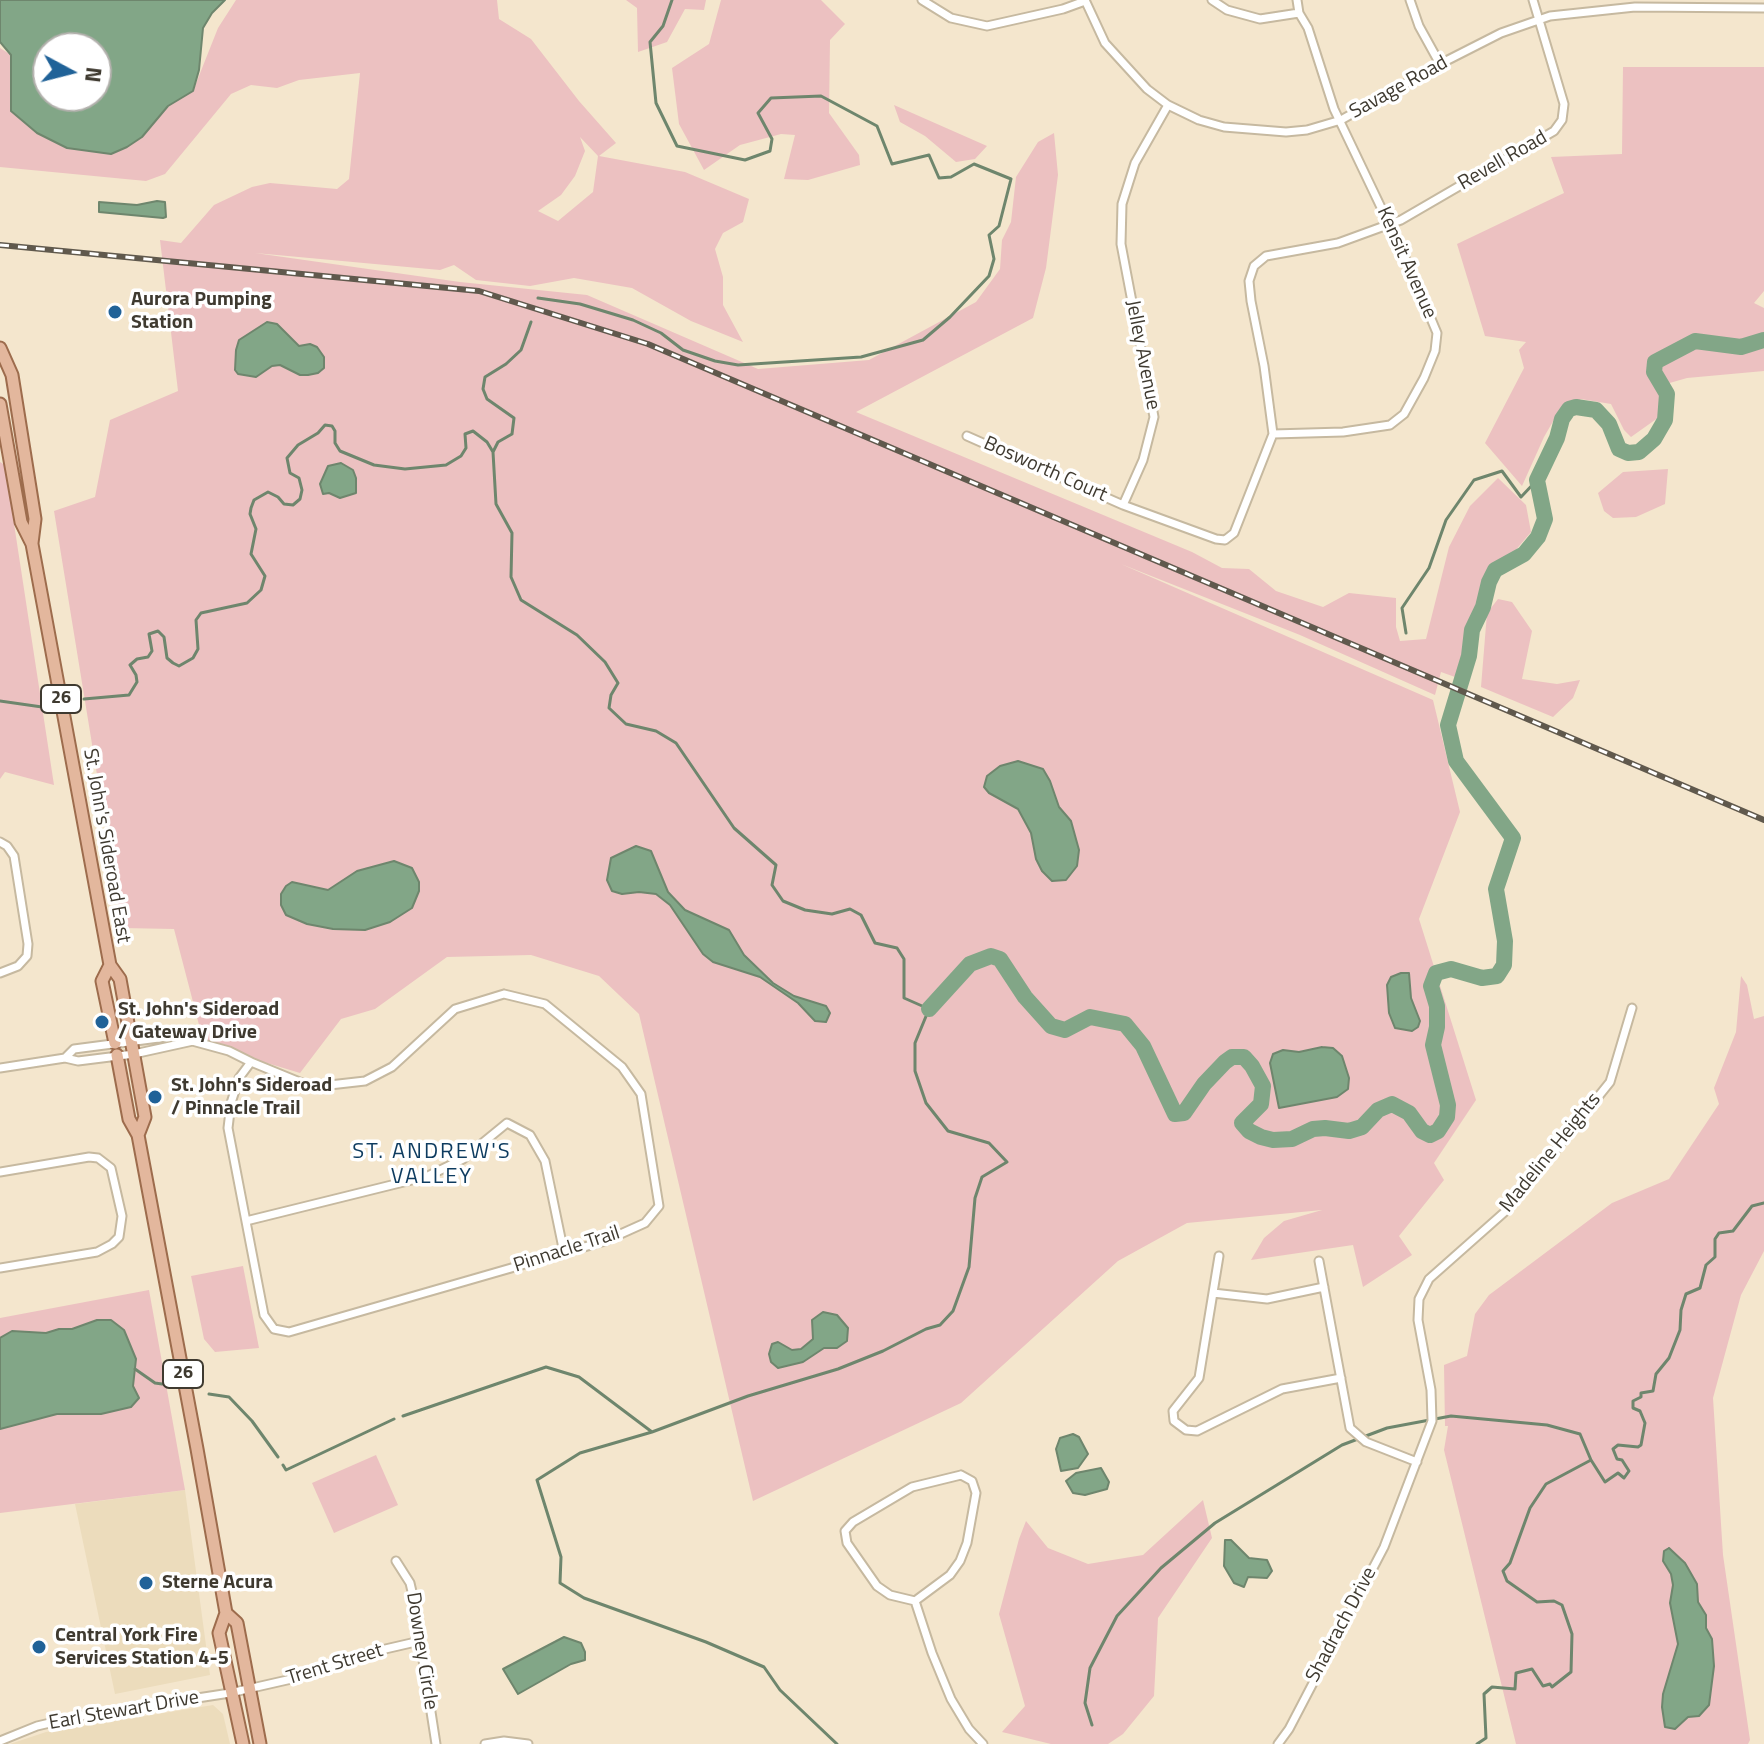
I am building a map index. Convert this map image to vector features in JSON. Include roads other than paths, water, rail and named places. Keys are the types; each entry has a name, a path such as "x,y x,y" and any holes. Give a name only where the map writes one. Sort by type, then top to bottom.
{"main road":[{"name":"St. John's Sideroad East","path":"0,348 12,375 26,460 35,519 32,544"},
{"name":"St. John's Sideroad East","path":"0,404 21,522 32,544 110,965 120,979 145,1117 138,1135"},
{"name":"St. John's Sideroad East","path":"110,965 102,981 129,1119 138,1135 226,1613 219,1633 243,1744"},
{"name":"St. John's Sideroad East","path":"226,1613 237,1623 260,1744"}],"street":[{"path":"922,0 951,18 987,26 1063,9 1085,0"},
{"name":"Savage Road","path":"1085,0 1094,24 1114,55 1147,89 1168,105 1199,120 1247,130 1286,132 1307,130 1341,120 1440,64 1501,33 1538,19 1635,4 1749,4 1764,8"},
{"path":"1212,0 1227,10 1260,19 1299,13"},
{"name":"Kensit Avenue","path":"1273,434 1343,432 1390,425 1404,414 1413,400 1435,351 1437,333 1334,109 1297,0"},
{"path":"1410,0 1419,26 1440,64"},
{"path":"1533,0 1538,19"},
{"name":"Revell Road","path":"1389,224 1535,144 1554,131 1562,120 1564,104 1538,19"},
{"name":"Jelley Avenue","path":"1123,505 1143,460 1154,417 1121,244 1122,204 1135,163 1168,105"},
{"path":"1123,505 1225,540 1234,533 1273,434 1251,301 1249,281 1254,266 1266,256 1338,243 1389,224"},
{"name":"Bosworth Court","path":"967,436 1123,505"},
{"path":"0,842 14,856 28,944 27,956 18,966 0,973"},
{"name":"Pinnacle Trail","path":"116,1049 131,1040 174,1036 229,1051 312,1087 365,1081 392,1067 455,1009 504,994 545,1004 622,1067 641,1094 659,1206 645,1223 605,1241 289,1332 274,1329 264,1315 228,1128 231,1103 239,1078 251,1062"},
{"name":"Madeline Heights","path":"1401,1503 1432,1421 1431,1390 1418,1320 1419,1299 1429,1279 1508,1209 1610,1082 1632,1008"},
{"name":"Pinnacle Trail","path":"116,1049 134,1054 193,1041"},
{"path":"0,1068 65,1058 74,1049 116,1049"},
{"path":"246,1221 428,1176 463,1159 507,1123 530,1135 545,1161 564,1253"},
{"path":"0,1172 89,1157 105,1161 111,1168 122,1229 112,1244 97,1252 0,1268"},
{"path":"1219,1256 1199,1378 1173,1411 1174,1421 1186,1430 1197,1431 1282,1389 1341,1378"},
{"path":"1319,1261 1350,1428 1366,1442 1417,1462"},
{"path":"1213,1293 1267,1299 1324,1287"},
{"path":"961,1475 972,1481 976,1493 967,1543 950,1575 915,1601 890,1595 877,1586 847,1543 845,1531 853,1522 912,1487 961,1475"},
{"name":"Shadrach Drive","path":"1278,1744 1289,1729 1384,1547 1401,1503"},
{"name":"Downey Circle","path":"396,1561 410,1583 436,1744"},
{"path":"915,1601 951,1699 969,1729 983,1744"},
{"name":"Trent Street","path":"250,1689 308,1675 342,1659 420,1641"},
{"name":"Earl Stewart Drive","path":"0,1741 37,1726 80,1716 250,1689"},
{"path":"485,1744 504,1741 528,1744"}],"waterway":[{"path":"538,298 580,304 633,320 661,333 683,350 738,365 861,357 923,340 989,276 994,259 989,235 999,226 1011,179 974,164 951,177 939,178 929,155 892,164 877,126 821,96 771,98 758,113 772,139 770,151 745,160 677,146 656,103 650,42 663,26 672,0"},
{"path":"493,452 498,442 512,434 514,418 487,399 483,389 485,377 521,350 531,322"},
{"path":"929,1009 970,964 991,956 1000,959 1025,997 1051,1026 1065,1030 1090,1017 1125,1024 1143,1046 1175,1114 1184,1113 1204,1084 1225,1062 1232,1057 1244,1057 1263,1086 1261,1104 1242,1123 1261,1137 1292,1139 1313,1129 1325,1128 1349,1131 1362,1127 1378,1110 1392,1104 1409,1113 1422,1131 1430,1135 1438,1131 1447,1117 1448,1105 1433,1045 1437,1006 1431,986 1436,973 1451,969 1482,978 1497,976 1504,965 1505,941 1496,889 1513,838 1456,761 1448,725 1469,656 1472,630 1483,607 1489,582 1495,570 1524,554 1538,537 1545,519 1537,480 1569,409 1596,410 1609,424 1619,449 1628,453 1639,452 1654,439 1665,420 1667,394 1654,372 1655,362 1695,341 1741,347 1764,340"},
{"path":"84,699 129,695 137,682 130,665 137,659 148,657 152,651 149,634 158,631 164,637 167,658 173,663 179,666 193,658 198,649 196,620 201,613 247,603 261,590 265,576 251,554 256,529 250,514 254,500 268,492 284,504 293,505 300,499 302,490 299,478 290,473 287,458 298,445 325,425 332,426 335,431 335,443 340,451 374,465 405,469 446,465 461,456 466,448 465,434 473,431 487,442 493,452"},
{"path":"403,1416 546,1367 579,1377 652,1432 883,1351 940,1325 953,1311 969,1267 975,1198 982,1177 1007,1162 989,1143 948,1131 926,1103 915,1071 915,1043 929,1009 904,998 904,959 897,948 875,943 861,915 850,909 832,914 805,910 783,901 772,885 776,865 734,828 676,743 656,731 626,724 609,708 611,695 618,683 605,662 577,635 521,600 511,577 512,533 496,504 493,452"},
{"path":"1406,633 1402,608 1429,568 1446,520 1474,480 1502,471 1521,497 1537,480"},
{"path":"0,701 42,707"},
{"path":"1092,1725 1085,1703 1090,1668 1117,1616 1161,1568 1215,1523 1342,1445 1387,1428 1451,1416 1547,1425 1580,1434 1605,1482 1618,1473 1624,1478 1629,1471 1622,1460 1617,1459 1613,1449 1618,1445 1641,1445 1645,1423 1640,1411 1633,1408 1633,1401 1641,1397 1641,1393 1653,1391 1656,1374 1669,1358 1680,1330 1686,1294 1700,1288 1706,1265 1715,1257 1715,1239 1719,1233 1733,1231 1752,1206 1764,1203"},
{"path":"135,1369 155,1383 162,1384"},
{"path":"209,1394 229,1397 252,1421 278,1457"},
{"path":"283,1465 286,1470 394,1419"},
{"path":"652,1432 580,1453 537,1480 561,1557 560,1583 584,1598 706,1642 764,1667 780,1690 837,1744"},
{"path":"1477,1744 1486,1738 1484,1694 1492,1687 1515,1689 1516,1673 1532,1669 1543,1686 1550,1684 1552,1687 1571,1672 1572,1634 1562,1605 1554,1601 1537,1602 1507,1581 1503,1571 1510,1563 1530,1508 1546,1484 1591,1460"}],"railway":[{"path":"0,245 479,291 648,344 1764,820"}],"place":[{"name":"Aurora Pumping Station","path":"115,312"},
{"name":"St. John's Sideroad / Gateway Drive","path":"102,1022"},
{"name":"St. John's Sideroad / Pinnacle Trail","path":"155,1097"},
{"name":"Sterne Acura","path":"146,1583"},
{"name":"Central York Fire Services Station 4-5","path":"39,1647"}],"district":[{"name":"ST. ANDREW'S VALLEY","path":"432,1166"}]}
